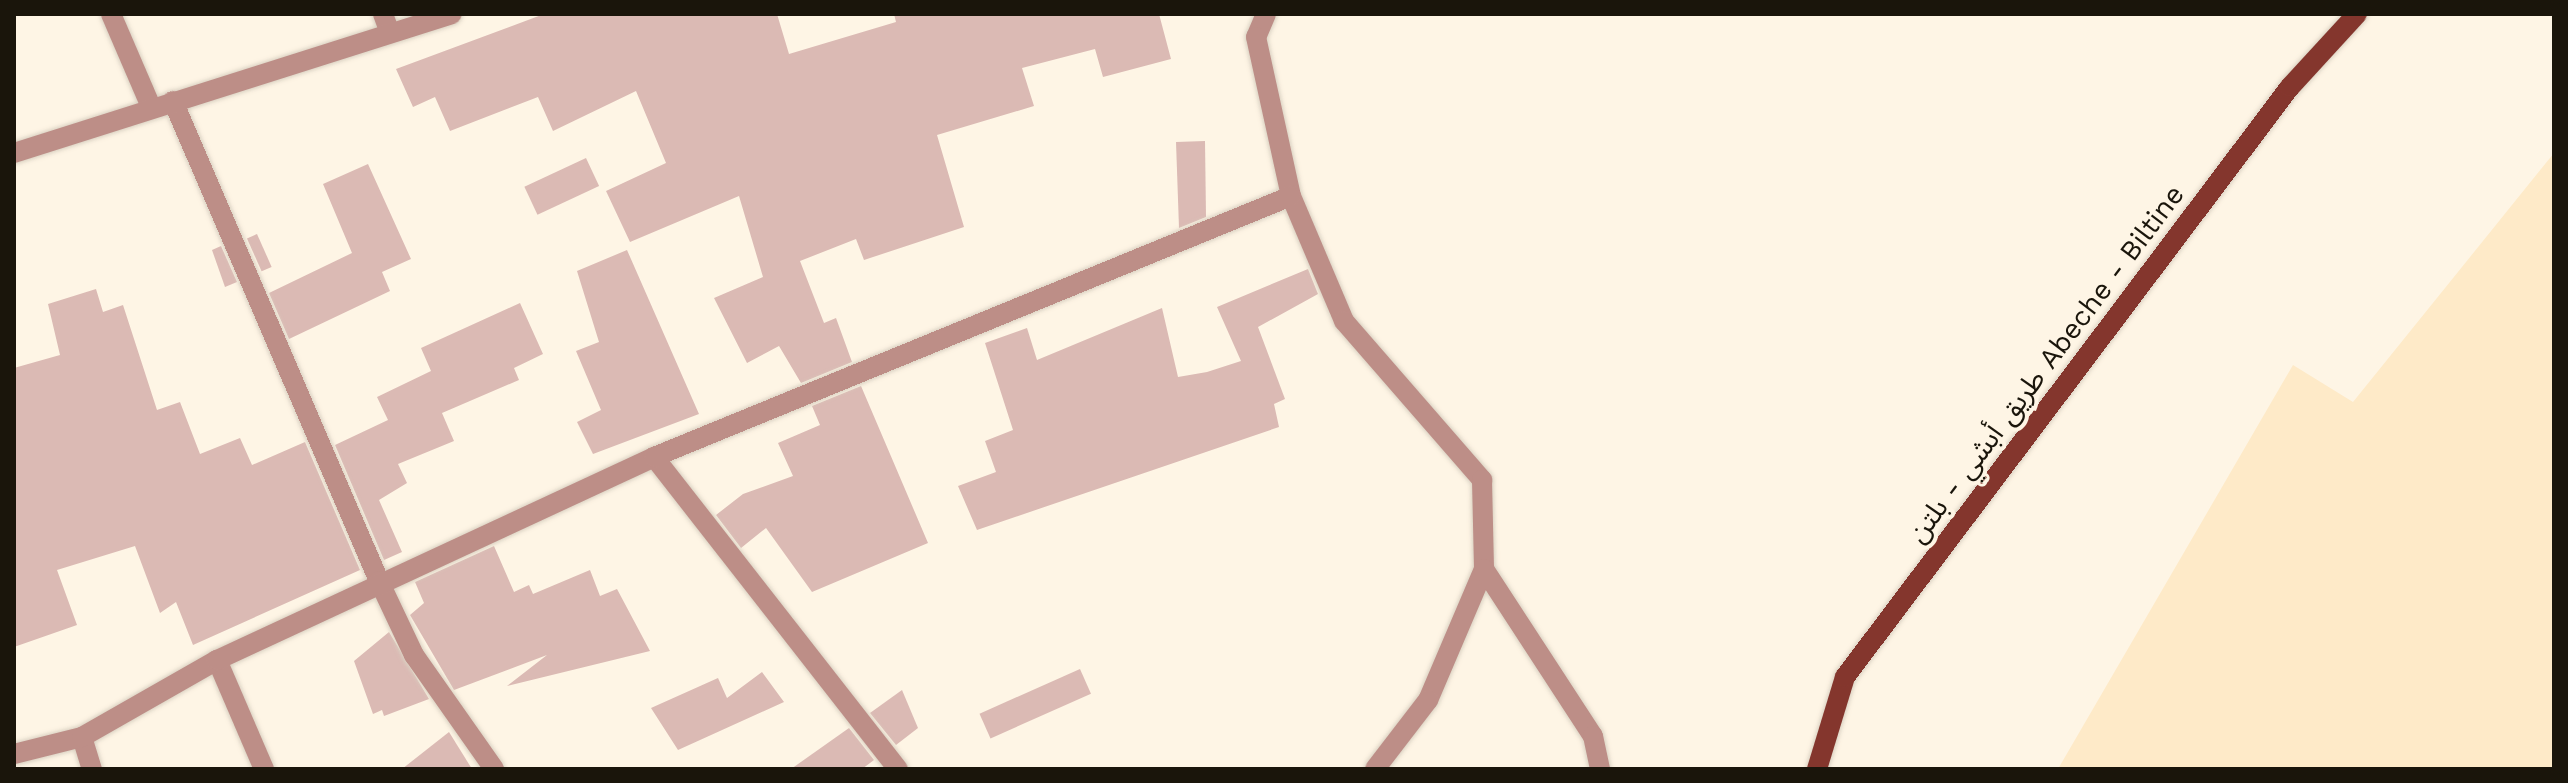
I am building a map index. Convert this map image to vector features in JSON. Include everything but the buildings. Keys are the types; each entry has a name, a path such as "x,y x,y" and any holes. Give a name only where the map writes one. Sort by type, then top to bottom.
{"main road":[{"name":"طريق أبشي - بلتن Abeche - Biltine","path":"1817,769 1845,677 2281,100 2357,14"}],"street":[{"path":"111,14 152,109"},
{"path":"14,153 152,109 386,24 451,14"},
{"path":"1266,14 1256,37 1291,196 1344,321 1482,480 1484,569 1428,700 1375,769"},
{"path":"173,101 379,581 414,655 494,769"},
{"path":"14,754 82,737 217,660 379,581 654,457 1291,196"},
{"path":"654,457 898,769"},
{"path":"1484,569 1593,736 1600,769"},
{"path":"217,660 264,769"},
{"path":"82,737 92,769"}],"shaded area":[{"path":"2554,153 2554,769 2058,769 2293,365 2353,402"}]}
